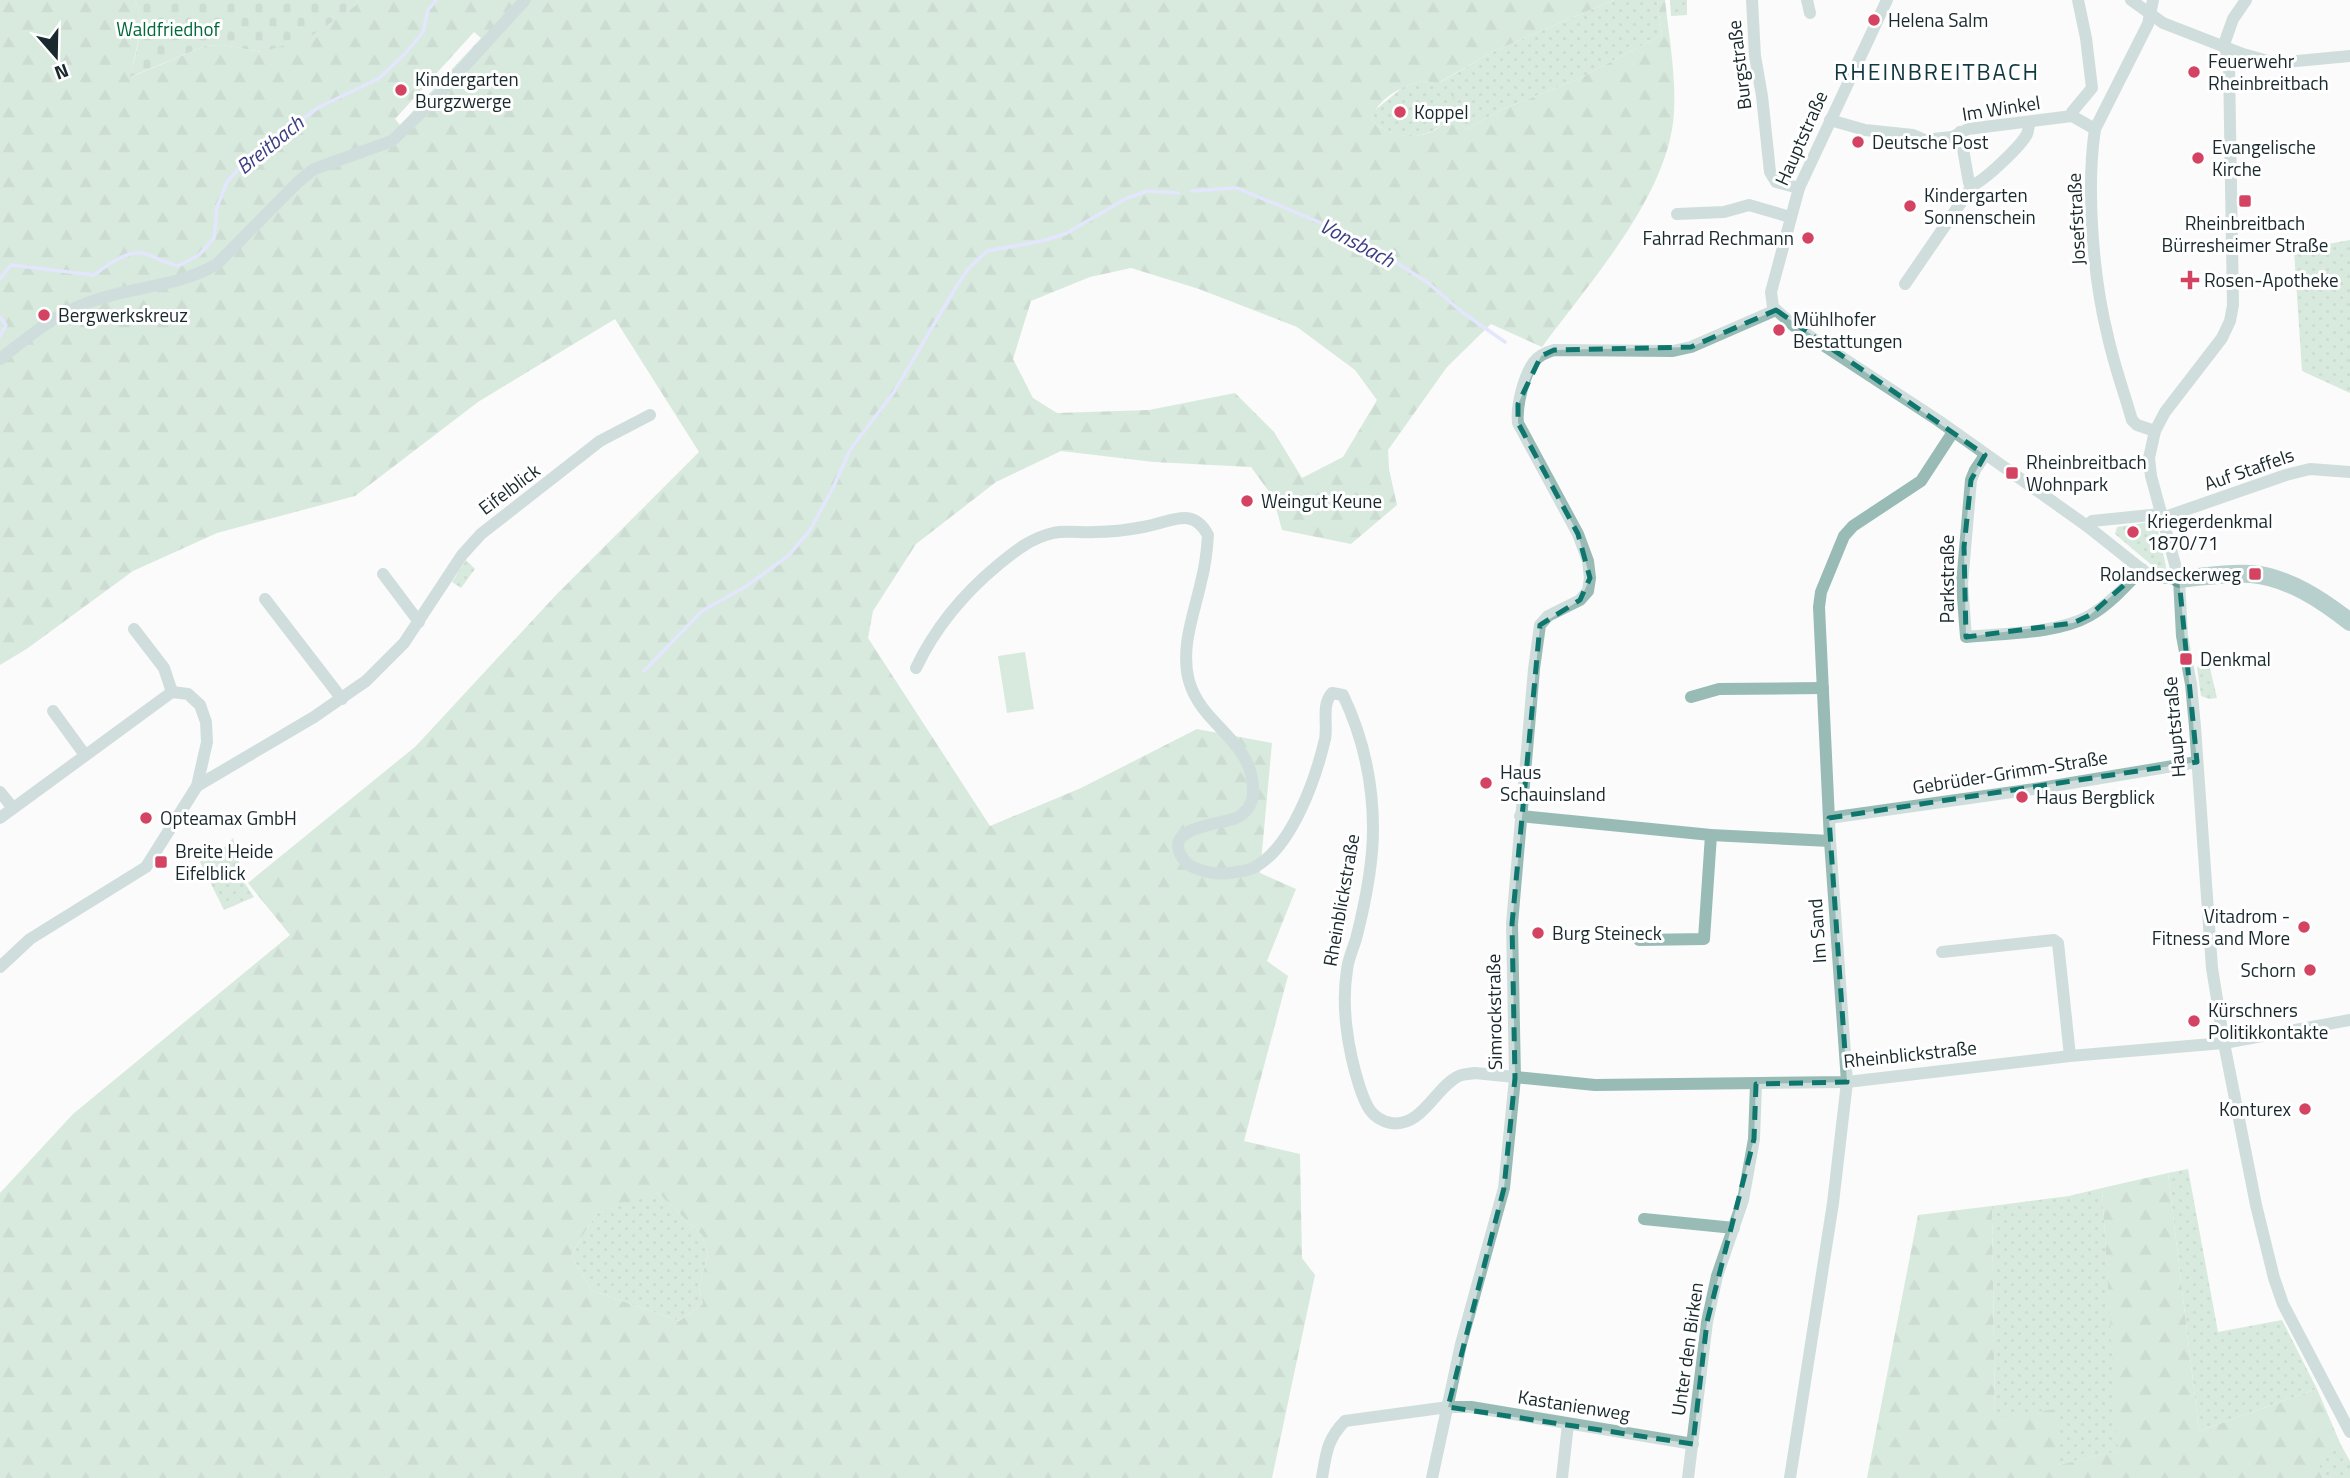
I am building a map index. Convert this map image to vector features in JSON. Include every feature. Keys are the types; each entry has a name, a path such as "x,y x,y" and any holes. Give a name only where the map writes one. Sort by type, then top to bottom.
{"street":[{"path":"0,359 59,314 103,297 176,281 204,272 217,264 314,169 392,141 432,102 525,0"},
{"name":"Burgstraße","path":"1752,0 1755,56 1770,173 1776,182 1799,188"},
{"name":"Hauptstraße","path":"1776,310 1771,301 1771,292 1799,188 1887,0"},
{"path":"2078,0 2092,88 2072,116 2095,129"},
{"path":"2131,0 2163,23 2223,47 2275,63 2350,57"},
{"name":"Josefstraße","path":"2153,0 2148,24 2095,129 2092,148 2092,202 2096,262 2107,334 2132,420 2137,425 2155,430"},
{"path":"2155,430 2165,412 2222,338 2230,321 2233,305 2230,66 2223,47 2233,19 2246,0"},
{"name":"Im Winkel","path":"1830,120 1865,130 1913,135 1924,140 1952,137 1968,129 2072,116"},
{"path":"1905,284 1973,185 1986,177 2011,153 2028,133 2029,123"},
{"path":"1960,132 1969,183 1973,185"},
{"name":"Hauptstraße","path":"1678,214 1724,212 1749,205 1790,217"},
{"path":"1776,310 1794,326 2087,526 2150,576 2179,579 2255,574 2297,587 2350,622"},
{"name":"Simrockstraße","path":"1432,1478 1461,1344 1504,1188 1515,1078 1512,924 1520,816 1540,625 1588,591 1590,579 1588,561 1578,534 1518,423 1518,404 1534,362 1554,350 1673,351 1691,348 1776,310"},
{"name":"Eifelblick","path":"197,786 342,699 366,681 404,643 456,562 481,534 600,441 650,415"},
{"name":"Hauptstraße","path":"2155,430 2150,457 2151,476 2179,579 2179,607 2191,684 2209,945 2224,1043 2256,1205 2274,1278 2283,1304 2350,1432"},
{"name":"Im Sand","path":"1790,1478 1831,1217 1847,1082 1830,841 1819,607 1821,592 1844,536 1853,526 1921,481 1953,432"},
{"name":"Parkstraße","path":"1985,455 1971,480 1964,547 1962,584 1966,637 2053,628 2073,623 2090,615 2142,569"},
{"name":"Auf Staffels","path":"2087,526 2092,521 2162,516 2310,469 2330,468 2350,472"},
{"name":"Rheinblickstraße","path":"916,668 938,627 973,586 1034,538 1056,532 1096,532 1143,527 1189,517 1198,521 1208,535 1206,559 1192,613 1186,667 1200,706 1246,757 1252,775 1254,796 1248,809 1238,817 1192,829 1183,835 1179,845 1184,860 1191,867 1221,874 1254,868 1272,854 1286,837 1299,813 1319,758 1325,738 1328,698 1332,693 1343,695 1364,753 1373,831 1370,866 1346,979 1349,1052 1366,1107 1377,1118 1393,1123 1408,1120 1459,1076 1475,1073 1595,1085 1847,1082 2070,1056 2224,1043 2350,1020"},
{"path":"383,574 419,622"},
{"path":"265,598 342,699"},
{"path":"134,629 164,668 173,692"},
{"path":"1691,697 1719,689 1823,688"},
{"path":"0,818 173,692 188,694 200,705 206,722 206,742 197,786 146,867 30,939 0,967"},
{"path":"52,711 85,755"},
{"name":"Gebrüder-Grimm-Straße","path":"1829,818 2041,788 2197,761"},
{"path":"0,792 13,808"},
{"path":"1520,816 1711,835 1830,841"},
{"path":"1640,940 1704,939 1711,835"},
{"path":"1942,952 2054,940 2058,943 2070,1056"},
{"name":"Unter den Birken","path":"1688,1478 1707,1322 1717,1276 1742,1200 1754,1139 1756,1084"},
{"path":"1644,1219 1734,1228"},
{"name":"Kastanienweg","path":"1448,1408 1471,1407 1693,1444"},
{"path":"1322,1478 1328,1445 1334,1432 1345,1421 1448,1408"},
{"path":"1562,1478 1568,1424"}],"highlighted area":[{"path":"1776,310 1985,455 1971,480 1964,547 1966,637 2073,623 2090,615 2142,569 2159,579 2179,579 2197,762 1829,818 1847,1082 1756,1084 1754,1139 1707,1322 1693,1444 1448,1407 1504,1188 1515,1078 1512,924 1540,625 1580,600 1590,578 1578,534 1518,423 1518,404 1541,356 1554,350 1691,347"}],"green space":[{"path":"0,0 135,0 140,29 131,77 205,46 223,45 262,52 355,6 358,0 1614,0 1492,52 1440,82 1451,94 1443,86 1421,81 1391,94 1379,105 1371,120 1393,133 1415,136 1433,131 1447,121 1454,109 1454,115 1466,129 1503,109 1576,80 1662,35 1657,0 1665,0 1673,70 1674,112 1669,143 1643,206 1603,266 1542,347 1491,324 1447,367 1388,450 1397,505 1351,544 1282,530 1273,497 1251,467 1154,462 1061,451 996,482 916,544 873,611 868,638 990,826 1081,788 1197,729 1272,743 1260,873 1296,889 1267,961 1288,976 1244,1141 1300,1154 1302,1258 1315,1275 1272,1478 0,1478 0,1193 73,1114 290,935 248,883 416,746 556,595 699,452 615,319 478,402 355,496 217,533 133,571 28,648 0,665","holes":["474,32 481,38 400,125 395,119","1131,268 1199,289 1297,327 1355,370 1377,400 1343,457 1302,478 1274,432 1235,393 1149,410 1057,413 1033,398 1013,359 1031,301 1090,277","657,1192 702,1235 708,1254 699,1288 703,1304 679,1321 591,1290 571,1255 596,1214"]},
{"name":"Waldfriedhof","path":"135,0 358,0 355,6 308,38 262,52 223,45 205,46 130,77 140,29"},
{"path":"1614,0 1657,0 1662,35 1576,80 1503,109 1466,129 1453,115 1434,130 1403,136 1382,128 1371,120 1374,111 1403,87 1421,81 1439,83 1492,52"},
{"path":"1670,0 1687,0 1687,15 1671,16"},
{"path":"2350,240 2350,393 2302,371 2294,250"},
{"path":"2156,521 2167,571 2161,573 2115,534 2117,527"},
{"path":"466,560 475,569 461,588 452,582"},
{"path":"1025,652 1034,709 1007,713 998,656"},
{"path":"2209,664 2217,698 2209,699 2201,696 2197,667"},
{"path":"233,838 244,882 254,897 224,910 200,862 208,851 221,851"},
{"path":"2188,1169 2218,1332 2282,1320 2317,1389 2199,1431 2168,1173"},
{"path":"2168,1173 2199,1431 2317,1389 2341,1445 2318,1459 2323,1478 1867,1478 1918,1215 1992,1206 1995,1418 2056,1409 2058,1465 2118,1451 2102,1188"},
{"path":"2102,1188 2119,1451 2058,1465 1995,1418 1992,1206 2069,1196"},
{"path":"656,1191 702,1235 708,1254 699,1288 703,1304 679,1321 591,1290 571,1255 596,1214"},
{"path":"2341,1445 2350,1461 2350,1478 2323,1478 2317,1459"}],"waterway":[{"name":"Breitbach","path":"0,279 11,265 94,275 119,258 133,253 146,254 178,266 199,255 214,238 217,207 227,182 246,161 319,107 378,79 404,55 423,32 428,10 436,0"},
{"name":"Vonsbach","path":"1191,191 1237,188 1355,237 1427,282 1462,312 1505,342"},
{"path":"644,671 702,611 745,587 788,556 810,530 850,450 894,392 968,269 987,251 1065,234 1127,198 1148,191 1178,193"},
{"name":"Breitbach","path":"0,317 6,325 0,336"}],"place":[{"name":"Helena Salm","path":"1874,20"},
{"name":"Feuerwehr Rheinbreitbach","path":"2194,72"},
{"name":"Kindergarten Burgzwerge","path":"401,90"},
{"name":"Koppel","path":"1400,112"},
{"name":"Deutsche Post","path":"1858,142"},
{"name":"Evangelische Kirche","path":"2198,158"},
{"name":"Rheinbreitbach Bürresheimer Straße","path":"2245,201"},
{"name":"Kindergarten Sonnenschein","path":"1910,206"},
{"name":"Fahrrad Rechmann","path":"1808,238"},
{"name":"Rosen-Apotheke","path":"2190,280"},
{"name":"Bergwerkskreuz","path":"44,315"},
{"name":"Mühlhofer Bestattungen","path":"1779,330"},
{"name":"Rheinbreitbach Wohnpark","path":"2012,473"},
{"name":"Weingut Keune","path":"1247,501"},
{"name":"Kriegerdenkmal 1870/71","path":"2133,532"},
{"name":"Rolandseckerweg","path":"2255,574"},
{"name":"Denkmal","path":"2186,659"},
{"name":"Haus Schauinsland","path":"1486,783"},
{"name":"Haus Bergblick","path":"2022,797"},
{"name":"Opteamax GmbH","path":"146,818"},
{"name":"Breite Heide Eifelblick","path":"161,862"},
{"name":"Vitadrom - Fitness and More","path":"2304,927"},
{"name":"Burg Steineck","path":"1538,933"},
{"name":"Schorn","path":"2310,970"},
{"name":"Kürschners Politikkontakte","path":"2194,1021"},
{"name":"Konturex","path":"2305,1109"}],"district":[{"name":"RHEINBREITBACH","path":"1937,72"}]}
